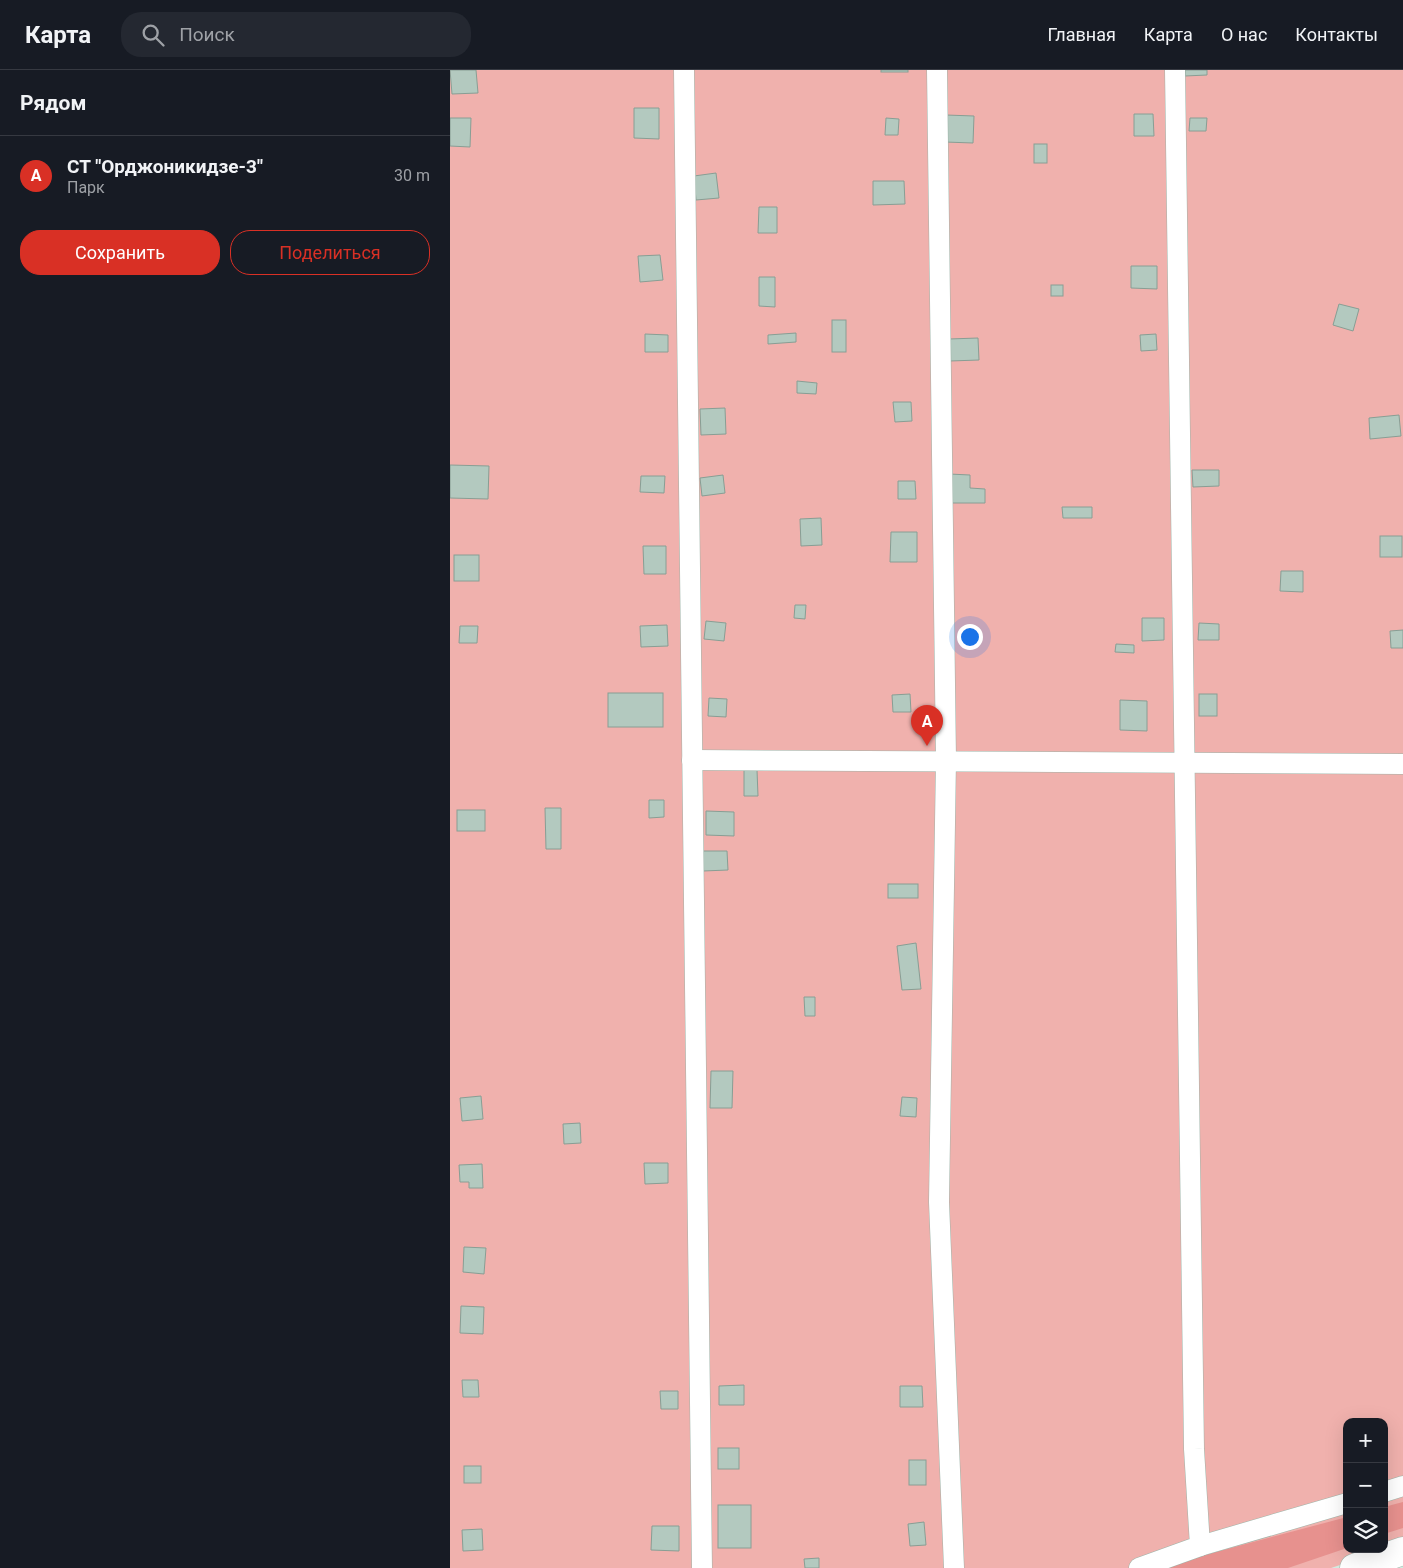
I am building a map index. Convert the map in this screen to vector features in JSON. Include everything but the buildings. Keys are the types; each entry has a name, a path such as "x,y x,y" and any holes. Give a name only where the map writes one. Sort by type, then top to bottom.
{"main road":[{"path":"1354,1568 1403,1551"}],"street":[{"path":"684,70 702,1568"},
{"path":"937,70 946,760 938,1202 954,1568"},
{"path":"1175,70 1194,1449 1200,1546"},
{"path":"692,760 1403,764"},
{"path":"1388,1491 1403,1486"},
{"path":"1138,1568 1200,1546 1343,1504"}],"shaded area":[{"path":"450,70 1403,70 1403,1544 1388,1549 1388,1418 1343,1418 1343,1553 1376,1553 1331,1568 450,1568"},
{"path":"1403,1502 1403,1528 1388,1533 1388,1508 1388,1506"},
{"path":"1343,1518 1343,1549 1288,1568 1156,1568"}],"place":[{"name":"СТ \"Орджоникидзе-3\"","path":"927,746"}]}
